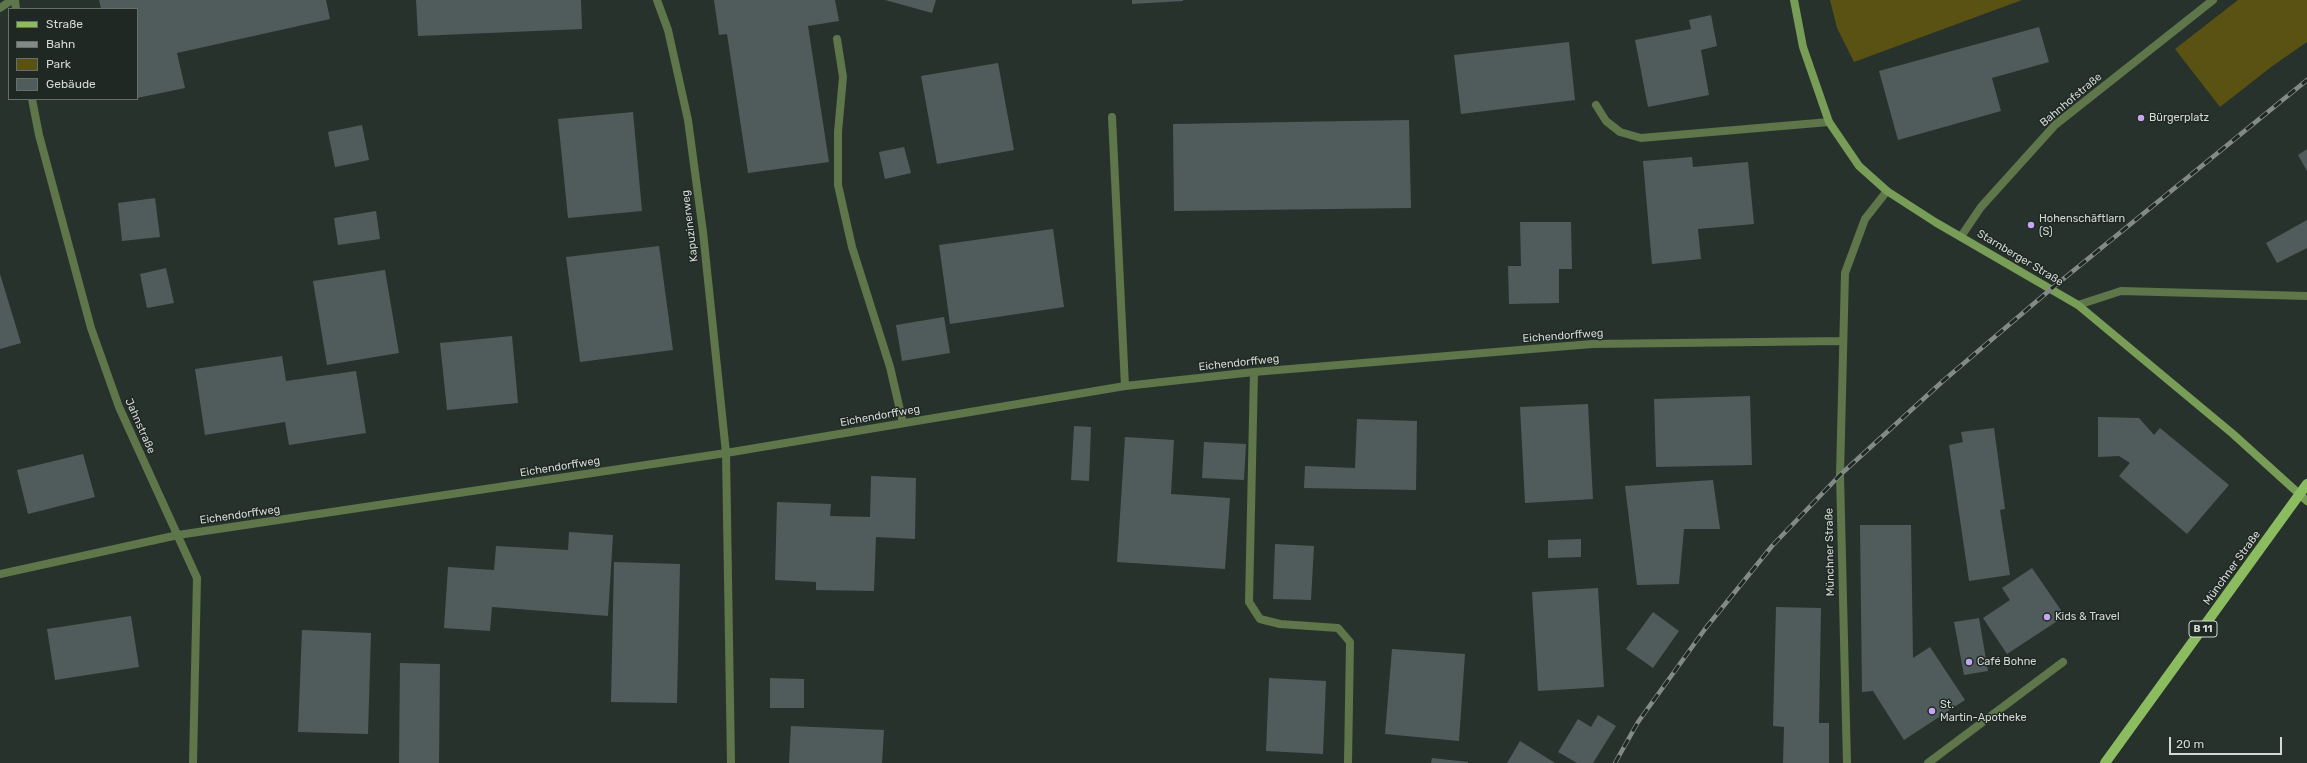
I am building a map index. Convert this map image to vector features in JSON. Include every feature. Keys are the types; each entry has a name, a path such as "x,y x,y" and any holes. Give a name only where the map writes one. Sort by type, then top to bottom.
{"main road":[{"name":"Starnberger Straße","path":"1794,0 1803,47 1829,122 1859,166 1887,191 1935,222 1962,235 2078,305 2233,434 2303,498"},
{"name":"Münchner Straße","path":"2105,763 2303,498 2307,484"}],"street":[{"path":"0,8 13,0"},
{"name":"Kapuzinerweg","path":"657,0 668,30 688,120 703,232 726,453 731,763"},
{"name":"Bahnhofstraße","path":"1962,235 1981,207 2055,125 2213,0"},
{"path":"837,38 843,77 838,132 838,185 852,247 890,367 903,423"},
{"name":"Jahnstraße","path":"32,100 38,135 91,328 119,407 197,578 193,763"},
{"path":"1596,105 1606,121 1620,132 1641,138 1829,122"},
{"path":"1112,117 1125,386"},
{"path":"1842,341 1845,273 1865,218 1887,191"},
{"path":"2078,305 2122,291 2307,296"},
{"name":"Eichendorffweg","path":"0,574 178,535 726,453 1125,386 1254,372 1592,344 1842,341"},
{"name":"Münchner Straße","path":"1842,341 1840,475 1847,763"},
{"path":"1254,372 1249,602 1260,619 1280,624 1338,628 1350,642 1348,763"},
{"path":"1928,763 2063,662"}],"green space":[{"path":"1830,0 2022,0 1854,62 1837,28"},
{"path":"2238,0 2307,0 2307,42 2271,67 2220,107 2175,49"}],"building":[{"path":"99,0 326,0 330,19 177,53 185,88 138,98 138,8 101,8"},
{"path":"416,0 581,0 582,29 418,36"},
{"path":"714,0 835,0 839,21 808,26 829,162 748,173 727,34 719,35"},
{"path":"885,0 936,0 932,13"},
{"path":"1132,0 1183,0 1183,1 1132,4"},
{"path":"1711,15 1717,46 1701,50 1709,95 1648,107 1635,40 1691,29 1689,20"},
{"path":"2039,27 2049,62 1992,78 2001,111 1898,140 1879,71"},
{"path":"1569,42 1575,100 1461,114 1454,55"},
{"path":"998,63 1014,150 937,164 921,76"},
{"path":"633,112 642,211 568,218 558,119"},
{"path":"1409,120 1411,208 1174,211 1173,124"},
{"path":"362,125 369,160 335,167 328,132"},
{"path":"904,147 911,173 885,179 879,152"},
{"path":"2307,149 2307,171 2298,155"},
{"path":"1692,157 1693,167 1748,162 1754,224 1698,229 1701,259 1652,264 1643,161"},
{"path":"155,198 160,237 122,241 118,203"},
{"path":"376,211 380,239 338,245 334,218"},
{"path":"2307,220 2307,248 2277,263 2266,243"},
{"path":"1520,222 1571,222 1572,269 1559,269 1559,303 1509,304 1508,266 1521,266"},
{"path":"1053,229 1064,307 950,324 939,245"},
{"path":"659,246 673,350 580,362 566,257"},
{"path":"166,268 174,303 147,308 140,274"},
{"path":"385,270 399,353 327,365 313,281"},
{"path":"0,274 21,343 0,349"},
{"path":"944,317 950,353 902,361 896,325"},
{"path":"512,336 518,403 447,410 440,343"},
{"path":"282,356 286,381 356,371 366,433 289,445 285,422 205,435 195,369"},
{"path":"1750,396 1752,465 1656,467 1654,399"},
{"path":"1588,404 1593,499 1525,503 1520,407"},
{"path":"2098,417 2139,418 2154,435 2160,428 2229,485 2187,534 2119,476 2130,463 2119,456 2098,457"},
{"path":"1357,419 1417,421 1416,490 1304,488 1305,466 1355,468"},
{"path":"1074,426 1091,427 1089,481 1071,480"},
{"path":"1994,428 2005,509 2000,510 2010,575 1969,581 1949,445 1963,442 1961,432"},
{"path":"1125,437 1174,440 1171,494 1230,498 1225,569 1117,562"},
{"path":"1204,442 1246,444 1244,480 1202,478"},
{"path":"83,454 95,497 28,514 17,470"},
{"path":"871,476 916,478 915,539 876,537 874,591 816,590 816,582 775,580 777,502 831,504 830,516 870,517"},
{"path":"1713,480 1720,529 1684,529 1679,584 1637,585 1625,486"},
{"path":"1860,525 1911,525 1913,658 1930,647 1965,700 1904,740 1873,691 1862,692"},
{"path":"569,532 613,535 608,616 492,607 490,631 444,628 448,567 494,570 496,546 568,550"},
{"path":"1581,539 1581,557 1548,558 1548,540"},
{"path":"1275,544 1314,546 1311,600 1273,599"},
{"path":"614,562 680,564 677,703 611,702"},
{"path":"2032,568 2065,616 2007,654 1983,618 2010,600 2002,588"},
{"path":"1598,588 1604,687 1538,691 1532,592"},
{"path":"1776,607 1821,608 1819,723 1829,723 1829,763 1783,763 1784,727 1773,726"},
{"path":"1653,612 1679,631 1653,668 1626,649"},
{"path":"131,616 139,667 55,680 47,629"},
{"path":"1979,618 1988,671 1964,675 1954,622"},
{"path":"302,630 371,633 368,734 298,732"},
{"path":"1392,649 1465,654 1459,741 1385,734"},
{"path":"400,663 440,664 439,763 399,763"},
{"path":"770,678 804,679 804,708 770,708"},
{"path":"1269,678 1326,681 1323,754 1266,751"},
{"path":"1598,715 1616,726 1593,763 1577,763 1558,752 1578,719 1591,727"},
{"path":"791,726 884,730 882,763 789,763"},
{"path":"1520,741 1555,763 1507,763"},
{"path":"1432,758 1468,762 1468,763 1431,763"}],"railway":[{"path":"1615,763 1638,722 1705,629 1772,546 1840,475 1943,381 2051,289 2307,80"}],"place":[{"name":"Bürgerplatz","path":"2141,118"},
{"name":"Hohenschäftlarn (S)","path":"2031,225"},
{"name":"Kids & Travel","path":"2047,617"},
{"name":"Café Bohne","path":"1969,662"},
{"name":"St. Martin-Apotheke","path":"1932,711"}]}
